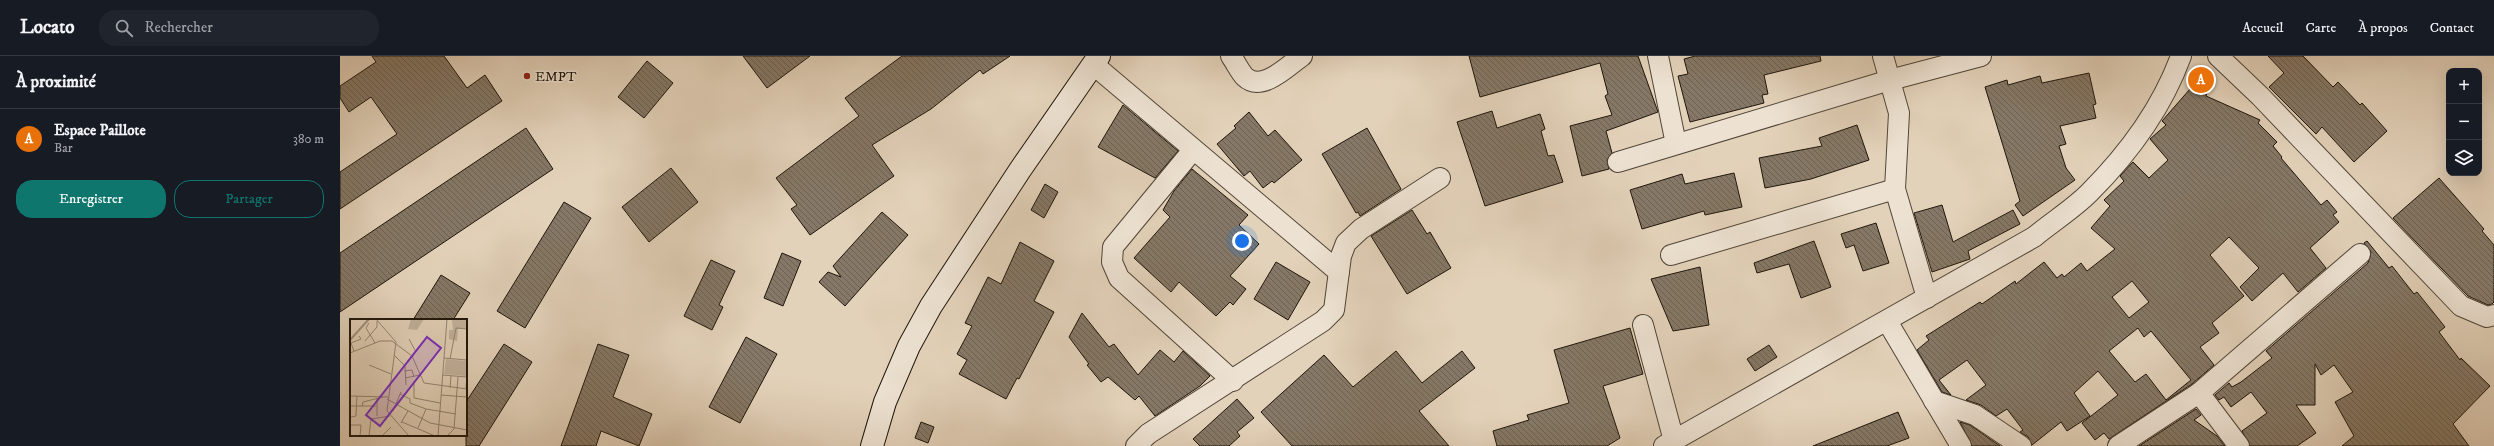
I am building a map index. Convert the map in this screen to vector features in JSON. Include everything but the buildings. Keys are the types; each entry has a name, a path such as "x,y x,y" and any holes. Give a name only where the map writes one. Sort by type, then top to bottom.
{"main road":[{"path":"872,446 885,402 909,346 931,306 1020,170 1097,61"}],"street":[{"path":"1231,56 1246,78 1256,82 1266,81 1302,56"},
{"path":"1658,56 1676,144"},
{"path":"1883,56 1899,113 1895,189 1928,298"},
{"path":"1618,162 1890,80 1981,56"},
{"path":"1643,325 1669,443 1928,298 2034,236 2088,194 2130,148 2170,85 2181,56"},
{"path":"2218,56 2260,96 2461,306 2487,317 2494,315"},
{"path":"1097,61 1193,150 1339,272"},
{"path":"1193,150 1113,246 1112,262 1119,278 1233,381"},
{"path":"1136,446 1148,434 1233,381 1323,321 1334,310 1341,256 1346,243 1361,229 1440,178"},
{"path":"1671,255 1895,189"},
{"path":"2118,446 2199,392 2360,254"},
{"path":"1887,321 1961,446"},
{"path":"2199,392 2239,446"},
{"path":"1934,401 1976,415 2021,446"}],"place":[{"name":"EMPT","path":"527,76"},
{"name":"Espace Paillote","path":"2201,80"}]}
